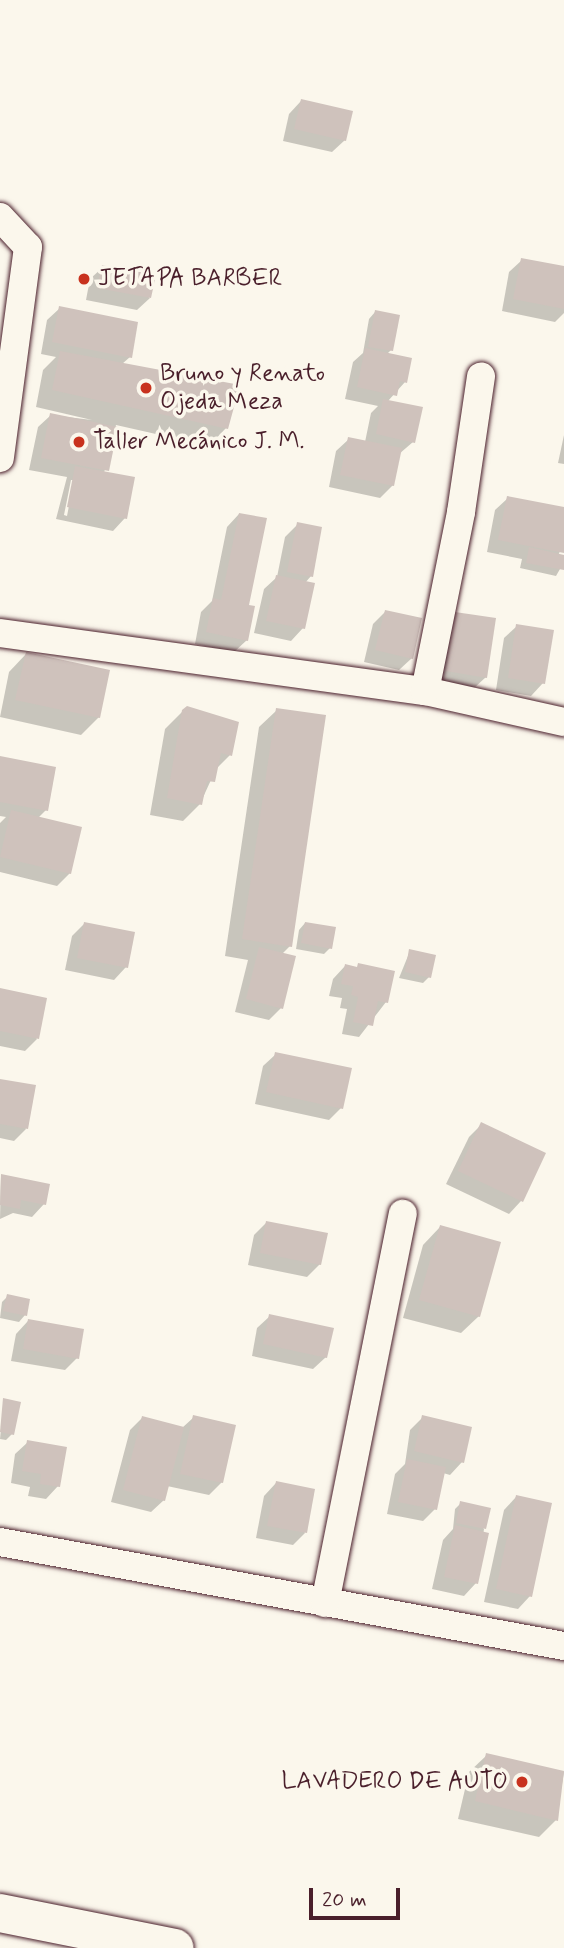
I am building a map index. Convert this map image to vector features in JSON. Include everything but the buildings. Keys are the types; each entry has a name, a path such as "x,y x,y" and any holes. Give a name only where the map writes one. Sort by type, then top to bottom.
{"main road":[{"path":"0,1913 175,1948"}],"street":[{"path":"0,217 28,247 0,457"},
{"path":"425,691 461,512 481,376"},
{"path":"0,633 425,691 564,722"},
{"path":"324,1603 403,1214"},
{"path":"0,1542 564,1646"}],"place":[{"name":"JETAPA BARBER","path":"84,279"},
{"name":"Bruno y Renato Ojeda Meza","path":"146,388"},
{"name":"Taller Mecánico J. M.","path":"79,442"},
{"name":"LAVADERO DE AUTO","path":"522,1782"}]}
